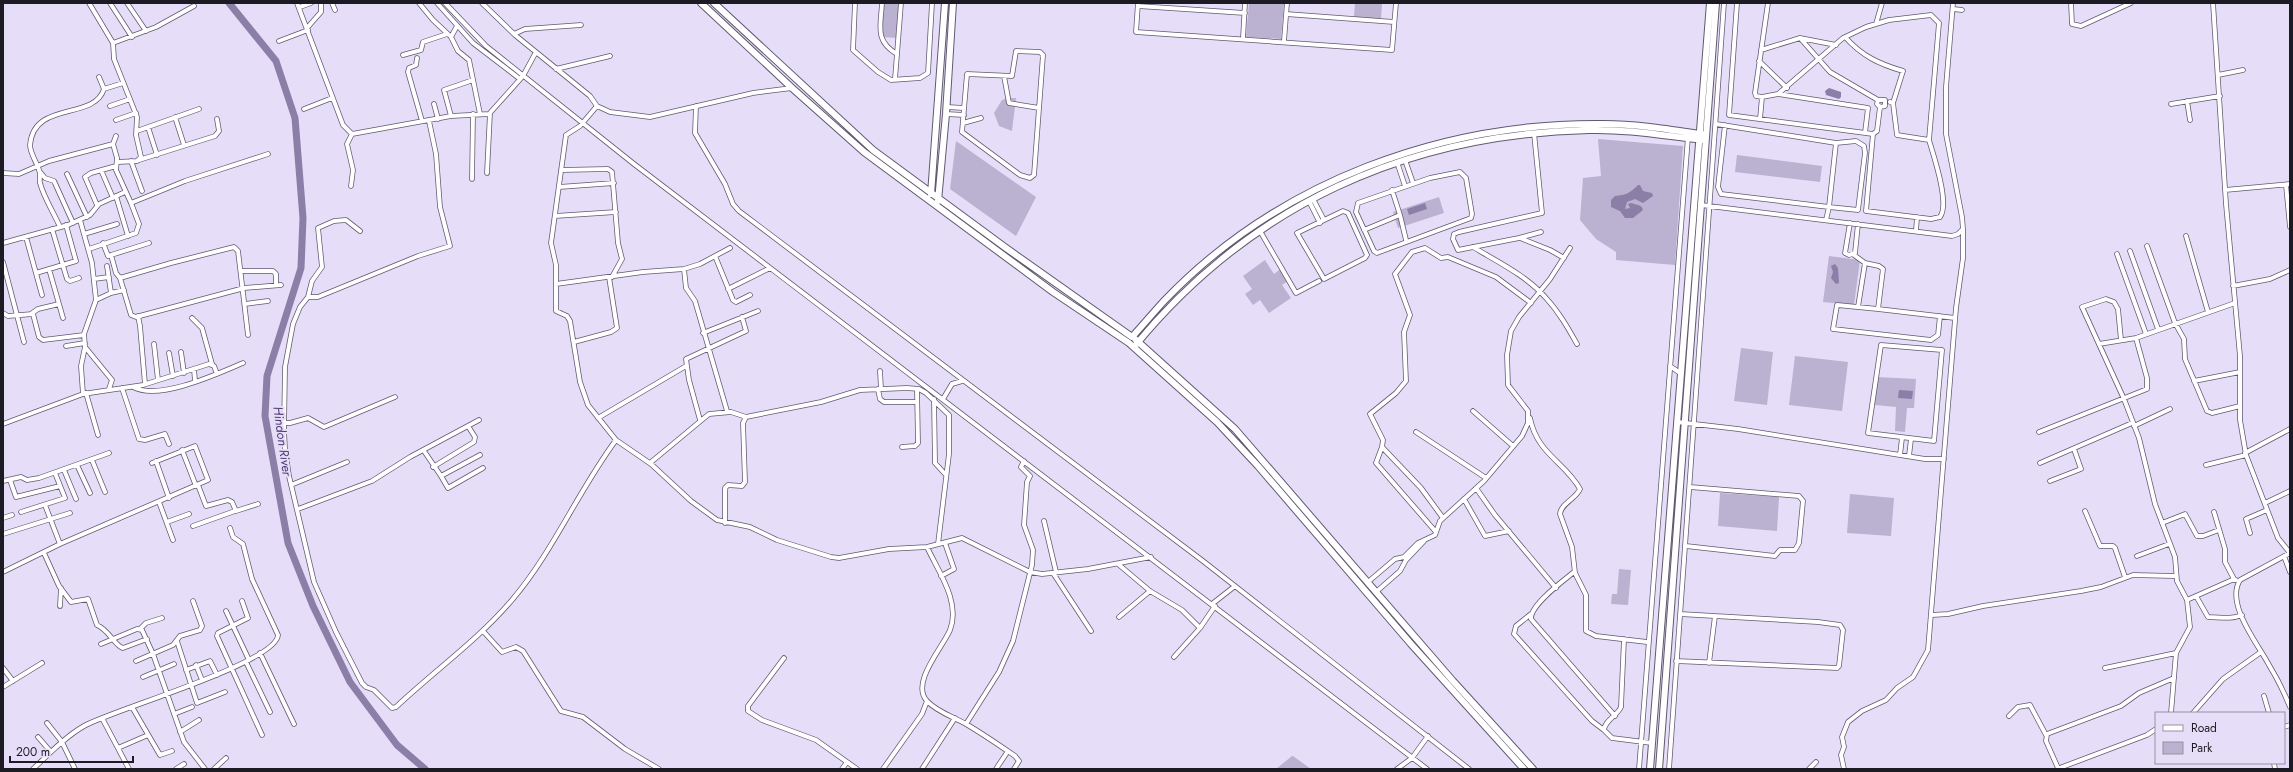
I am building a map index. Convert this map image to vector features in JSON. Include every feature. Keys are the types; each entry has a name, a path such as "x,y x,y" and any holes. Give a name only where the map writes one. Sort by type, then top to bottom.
{"street":[{"path":"89,3 113,43 113,54 123,83 136,113 137,140 141,155 139,160"},
{"path":"110,3 132,37"},
{"path":"127,3 146,31"},
{"path":"311,3 298,5 332,98 345,129 352,134 451,116 490,113"},
{"path":"279,41 307,29 321,12 321,3"},
{"path":"332,3 335,10"},
{"path":"420,3 449,35 458,51 468,57 480,114"},
{"path":"437,3 476,45 582,123 1427,769"},
{"path":"445,3 475,36 521,78"},
{"path":"482,3 514,34 590,96 597,106 610,112 650,117 753,93 792,88"},
{"path":"701,3 792,88 864,152 1053,292 1136,344 1235,429 1368,581 1524,769"},
{"path":"714,3 873,150 1130,340"},
{"path":"855,3 853,50 878,72 891,80 920,78 928,73 932,3"},
{"path":"882,3 880,36 887,47 897,54"},
{"path":"895,80 901,3"},
{"path":"930,202 945,3"},
{"path":"938,207 947,107 953,3"},
{"path":"1243,38 1245,3"},
{"path":"1284,41 1287,3"},
{"path":"1245,13 1138,4 1136,32 1243,38 1392,50 1396,3"},
{"path":"1658,769 1701,205 1710,3"},
{"path":"1639,769 1646,742 1716,3"},
{"path":"1669,769 1695,424 1724,3"},
{"path":"1737,3 1730,115 1873,134"},
{"path":"1768,3 1759,61 1756,96 1762,97 1778,94 1868,108 1865,133"},
{"path":"1876,24 1882,3"},
{"path":"1844,769 1841,755 1844,747 1842,737 1846,725 1862,711 1886,700 1897,688 1913,677 1928,650 1955,318 1963,258 1962,229 1946,134 1946,87 1953,3"},
{"path":"2072,3 2072,24 2081,26 2131,3"},
{"path":"2187,600 2236,581 2290,553 2278,538 2246,454 2240,406 2240,372 2225,190 2213,3"},
{"path":"113,43 132,37 177,17 194,6"},
{"path":"1952,9 1962,10"},
{"path":"1286,14 1394,22"},
{"path":"1778,94 1845,37 1866,26 1929,14 1939,23 1929,140 1944,200 1944,213 1940,218 1866,212 1873,134 1877,131 1880,107 1877,104 1878,100"},
{"path":"514,34 525,29 581,25"},
{"path":"402,55 421,50 423,42 449,35 457,26"},
{"path":"1845,37 1856,50 1877,63 1903,71 1893,103 1897,135 1929,140"},
{"path":"1761,50 1800,38 1836,45"},
{"path":"1800,38 1830,72 1846,83 1878,100 1883,99 1886,102 1893,103"},
{"path":"1017,50 1042,54 1034,175 1030,178 1020,175 963,134 968,73 1004,76 1013,76 1017,50"},
{"path":"487,173 490,113 521,78 536,52"},
{"path":"556,69 610,56"},
{"path":"942,56 950,57"},
{"path":"417,58 416,65 409,68 408,72 422,121"},
{"path":"1759,61 1786,88"},
{"path":"2218,75 2243,70"},
{"path":"1004,76 1009,103 1039,108"},
{"path":"73,223 54,181 45,178 40,172 30,146 37,126 61,112 77,109 101,97 104,89 99,77"},
{"path":"451,116 444,90 473,80"},
{"path":"104,89 123,83"},
{"path":"2171,104 2220,96"},
{"path":"1760,119 1762,97"},
{"path":"304,109 332,98"},
{"path":"110,106 130,99"},
{"path":"2187,101 2190,120"},
{"path":"1880,107 1885,106 1886,102"},
{"path":"434,104 438,119"},
{"path":"597,106 582,123 566,135 551,243 556,265 556,311 569,318 580,382 588,405 616,440 650,463 710,516 725,523 750,527 777,540 830,557 839,558 889,549 928,547 966,538 1030,572 1054,573 1118,564 1151,557"},
{"path":"696,106 695,133 725,184 733,204 739,211 1235,586 1469,769"},
{"path":"947,107 964,108"},
{"path":"137,131 199,109"},
{"path":"116,120 136,113"},
{"path":"472,180 474,114"},
{"path":"946,114 964,115"},
{"path":"175,117 184,145"},
{"path":"963,123 981,118"},
{"path":"97,205 85,176 117,164 158,155 218,134 220,131 217,119"},
{"path":"308,297 318,297 418,256 450,245 440,207 436,154 429,121"},
{"path":"1130,340 1177,288 1246,232 1284,207 1361,167 1442,143 1526,127 1605,124 1703,137"},
{"path":"1716,124 1724,125 1836,143 1856,141 1864,146 1865,153 1858,210 1721,194 1718,187 1724,125"},
{"path":"148,127 158,155"},
{"path":"1136,344 1171,303 1193,282 1260,230 1281,216 1356,177 1396,162 1484,139 1534,133 1591,130 1688,135"},
{"path":"1534,133 1542,213 1477,227 1454,234 1453,239 1458,250 1519,238 1541,232"},
{"path":"351,186 353,170 347,144 352,134"},
{"path":"1650,769 1646,742 1647,642 1672,368 1688,135"},
{"path":"89,249 136,233 139,227 131,203 125,192 117,164 113,144 116,136"},
{"path":"1826,220 1836,143"},
{"path":"3,173 16,174 37,166 113,144"},
{"path":"131,203 185,181 268,154"},
{"path":"1714,155 1722,156"},
{"path":"1405,160 1413,183"},
{"path":"131,161 142,191"},
{"path":"1396,162 1405,186"},
{"path":"561,170 608,169 612,172 618,243 622,259 611,277 618,328 611,332 574,342"},
{"path":"101,170 114,197 128,236"},
{"path":"40,172 41,185 60,227"},
{"path":"1460,172 1463,173 1466,178 1472,214 1467,221 1406,240 1375,252 1356,212 1356,206 1392,190 1413,183 1460,172"},
{"path":"67,174 87,217"},
{"path":"559,187 614,183"},
{"path":"2225,190 2288,185 2290,227"},
{"path":"1392,190 1406,240"},
{"path":"3,243 73,223 93,213 97,205 125,192"},
{"path":"1311,200 1322,221"},
{"path":"1701,205 1952,236 1958,234 1962,229"},
{"path":"1343,211 1346,212 1367,255 1365,258 1324,279 1297,234 1322,221 1343,211"},
{"path":"555,216 616,212"},
{"path":"1364,230 1400,215"},
{"path":"1916,231 1917,217"},
{"path":"80,220 89,249 96,300 84,335 85,345 81,366 84,394 98,435"},
{"path":"360,231 346,220 334,221 318,228 322,267 312,281 308,297 300,307 293,324 286,368 284,423 287,468 298,509 314,582 331,621 364,685 374,690 390,706 396,707 483,631 512,600 529,577 588,480 616,440"},
{"path":"1850,223 1845,251 1846,254 1854,255 1865,263 1879,266 1883,269 1878,309"},
{"path":"84,234 117,224"},
{"path":"1854,255 1856,250 1858,224"},
{"path":"36,273 74,263 76,258 66,225"},
{"path":"52,229 68,281 79,278"},
{"path":"1260,230 1296,293 1319,282"},
{"path":"2186,236 2208,312"},
{"path":"26,237 42,295"},
{"path":"1519,238 1550,250 1564,258"},
{"path":"103,243 106,255 112,255 149,243"},
{"path":"2147,246 2176,323 2184,339 2185,359 2208,412 2240,406"},
{"path":"120,278 231,247 238,251 244,288 248,335"},
{"path":"1472,247 1515,272 1540,292 1560,315 1578,344"},
{"path":"556,284 643,272 684,269 730,248"},
{"path":"1436,532 1376,463 1383,440 1370,414 1396,394 1406,381 1404,332 1410,315 1394,276 1398,268 1412,252 1425,248 1441,258 1448,257 1496,277 1531,303"},
{"path":"1570,248 1511,331 1507,370 1510,390 1526,406 1532,432 1538,442 1580,489 1560,511 1572,548 1574,572 1586,595 1586,631 1596,636 1647,642"},
{"path":"2130,251 2158,330"},
{"path":"2117,254 2146,334"},
{"path":"112,255 116,273 120,278 131,315 138,316 244,288 281,285"},
{"path":"715,256 734,302 750,295"},
{"path":"3,262 24,342"},
{"path":"1858,307 1865,263"},
{"path":"107,266 111,293"},
{"path":"728,289 770,268"},
{"path":"684,269 686,288 694,297 703,333 727,411"},
{"path":"49,270 63,318"},
{"path":"2233,286 2270,279 2290,270"},
{"path":"241,271 273,271 276,274 276,285"},
{"path":"94,279 109,277"},
{"path":"96,300 111,293 124,290"},
{"path":"2121,340 2117,306 2112,300 2106,299 2082,307 2124,399 2133,424 2162,523 2174,557 2175,576 2187,600 2190,627 2176,653 2171,712"},
{"path":"245,304 268,301"},
{"path":"2099,344 2136,338 2235,303"},
{"path":"3,313 8,316 31,314 38,309 59,304"},
{"path":"1940,316 1938,336 1931,340 1833,329 1837,305 1878,309 1940,316 1955,318"},
{"path":"703,333 758,311"},
{"path":"31,314 34,316 40,339 84,335"},
{"path":"138,316 145,384"},
{"path":"700,420 686,366 688,357 746,331 742,317"},
{"path":"192,318 202,328 212,364 217,374"},
{"path":"2039,432 2146,390 2148,387 2136,338"},
{"path":"154,344 158,380"},
{"path":"66,346 85,345"},
{"path":"85,345 112,380 109,389"},
{"path":"1881,345 1942,350 1934,441 1911,440 1868,432 1881,345"},
{"path":"182,352 184,373"},
{"path":"170,353 173,376"},
{"path":"132,387 147,392 159,392 217,374 244,363"},
{"path":"3,424 84,394 145,384 212,364"},
{"path":"598,418 686,366"},
{"path":"1672,368 1680,374"},
{"path":"194,369 195,381"},
{"path":"880,371 880,399 884,402 917,402"},
{"path":"2194,381 2240,372"},
{"path":"943,399 952,384 962,381"},
{"path":"122,388 139,439 145,440 165,434 169,444"},
{"path":"650,463 709,414 727,411 746,417 821,402 860,390 917,389 934,399 949,415 949,454 938,544"},
{"path":"902,447 915,446 918,443 917,389"},
{"path":"284,423 290,423 308,418 324,427 395,397"},
{"path":"934,399 935,463 946,475"},
{"path":"2040,463 2170,409"},
{"path":"1473,411 1513,446"},
{"path":"1368,581 1394,559 1404,557 1424,540 1432,538 1436,532 1438,523 1486,478 1513,446 1526,429 1529,416"},
{"path":"725,523 725,488 728,485 742,486 745,482 743,423 746,417"},
{"path":"298,509 357,488 479,420"},
{"path":"1677,422 1900,455 1944,459"},
{"path":"433,467 474,442 475,438 468,426"},
{"path":"2206,465 2246,454 2290,429"},
{"path":"1416,432 1486,478"},
{"path":"1900,455 1902,438"},
{"path":"1909,456 1911,440"},
{"path":"3,572 60,544 169,498 197,486 208,480 197,447 193,446 154,462 169,498"},
{"path":"1382,447 1421,488 1443,518"},
{"path":"2050,481 2081,469 2074,449"},
{"path":"182,450 206,506 228,500 232,502 235,511"},
{"path":"424,451 448,488 483,468"},
{"path":"3,481 21,477 26,480 34,479 64,470 109,453"},
{"path":"441,476 480,455"},
{"path":"92,460 105,492"},
{"path":"966,724 999,672 1012,641 1030,572 1034,550 1024,525 1030,476 1021,468 1024,461"},
{"path":"291,485 347,462"},
{"path":"77,465 90,493"},
{"path":"64,470 76,499"},
{"path":"21,512 65,498 55,473"},
{"path":"10,480 16,497 60,486"},
{"path":"1686,546 1775,556 1780,550 1795,550 1800,543 1803,501 1799,496 1690,487"},
{"path":"1476,488 1556,588"},
{"path":"2265,503 2290,491"},
{"path":"1464,500 1485,536 1509,531"},
{"path":"159,502 173,540"},
{"path":"193,526 258,504"},
{"path":"45,505 60,544"},
{"path":"2250,533 2246,519 2267,510"},
{"path":"2085,511 2100,546 2111,546 2115,548 2125,577"},
{"path":"2214,512 2225,549 2225,562 2236,581 2236,595 2242,615 2252,638 2290,707"},
{"path":"3,534 70,513"},
{"path":"167,522 189,514"},
{"path":"2162,523 2185,514 2197,536 2203,536 2219,530"},
{"path":"3,518 12,515"},
{"path":"1044,521 1054,573 1091,632"},
{"path":"33,769 62,742 84,726 231,670 248,661 276,642 278,636 252,579 243,544 233,537 230,528"},
{"path":"1379,590 1400,571 1406,560 1424,540"},
{"path":"941,576 954,569 945,543"},
{"path":"2137,556 2169,544"},
{"path":"928,547 952,601 952,622 922,682 922,693 927,701 1008,751 1019,761 1014,769"},
{"path":"44,553 61,588 72,602 88,599 98,625 104,628 121,648 147,639"},
{"path":"2284,556 2290,572"},
{"path":"1118,564 1150,591 1182,610 1200,628"},
{"path":"1574,572 1540,602 1531,614 1516,626 1514,634 1592,721 1612,738 1646,742"},
{"path":"1932,615 1948,614 1983,606 2081,591 2101,587 2133,575 2175,576"},
{"path":"1368,581 1379,590 1453,681 1533,769"},
{"path":"1174,657 1200,628 1213,605 1235,586"},
{"path":"60,606 61,588"},
{"path":"1118,617 1150,591"},
{"path":"2196,596 2208,617 2216,616 2229,619 2242,615"},
{"path":"136,661 177,641 180,636 197,632 202,628 194,601"},
{"path":"242,601 248,618 217,634 231,670 262,735"},
{"path":"226,611 270,712"},
{"path":"1531,614 1531,619 1614,716"},
{"path":"1676,661 1833,669 1839,666 1843,630 1840,625 1680,614"},
{"path":"1709,663 1715,616"},
{"path":"101,644 113,638 140,629 144,624 162,618"},
{"path":"140,629 147,639 153,654 184,742 205,769"},
{"path":"483,631 502,652 516,647 523,651 561,711 583,717 625,749 659,769"},
{"path":"1604,730 1606,724 1621,707 1624,639"},
{"path":"177,641 197,702 225,692"},
{"path":"2194,712 2224,679 2261,652"},
{"path":"260,653 294,724"},
{"path":"2104,668 2176,653"},
{"path":"784,658 748,706 748,711 762,720 816,740 858,769"},
{"path":"186,670 210,661 217,675"},
{"path":"3,687 42,663"},
{"path":"143,677 174,664"},
{"path":"196,665 202,680"},
{"path":"3,668 13,681"},
{"path":"2046,736 2050,732 2121,706 2139,692 2174,678"},
{"path":"2264,696 2269,712"},
{"path":"883,769 922,714 927,701"},
{"path":"2009,716 2018,707 2030,705 2046,736 2058,769 2155,730"},
{"path":"174,714 192,707"},
{"path":"132,708 160,754 172,751"},
{"path":"102,718 129,769"},
{"path":"922,769 954,718"},
{"path":"180,732 199,720"},
{"path":"47,722 62,742 75,769"},
{"path":"118,748 148,735"},
{"path":"38,736 52,752"},
{"path":"1396,769 1412,758 1428,736"},
{"path":"996,769 1008,751"},
{"path":"214,769 226,758"},
{"path":"842,769 847,762"},
{"path":"1809,769 1816,762"},
{"path":"176,769 184,764"}],"green space":[{"path":"884,3 903,3 900,38 881,37"},
{"path":"1249,3 1284,3 1281,39 1246,37"},
{"path":"1355,3 1382,3 1381,19 1354,17"},
{"path":"1016,98 1012,131 999,126 994,113 1002,100"},
{"path":"1598,139 1683,146 1675,265 1616,260 1616,252 1596,239 1580,220 1583,178 1601,176"},
{"path":"956,141 1036,197 1016,236 950,189"},
{"path":"1737,155 1822,166 1820,182 1735,172"},
{"path":"1439,197 1444,213 1398,228 1393,212"},
{"path":"1829,256 1860,260 1854,305 1823,302"},
{"path":"1265,260 1274,274 1283,267 1291,279 1282,285 1291,298 1269,313 1260,300 1253,305 1245,294 1252,289 1243,276"},
{"path":"1741,348 1773,352 1767,405 1734,401"},
{"path":"1795,356 1848,362 1842,411 1789,405"},
{"path":"1877,377 1916,379 1914,408 1907,408 1905,432 1895,431 1896,407 1875,405"},
{"path":"1720,493 1779,497 1777,531 1718,526"},
{"path":"1850,494 1894,498 1891,536 1847,533"},
{"path":"1619,569 1631,570 1628,605 1611,604 1612,594 1617,594"},
{"path":"1293,756 1311,769 1276,769"}],"shaded area":[{"path":"1829,88 1841,92 1841,97 1839,99 1826,95 1825,91"},
{"path":"1640,185 1643,191 1652,193 1653,196 1643,203 1635,199 1627,202 1625,209 1630,208 1628,204 1631,203 1641,206 1643,210 1633,218 1625,218 1620,211 1611,207 1611,200 1615,196 1628,193"},
{"path":"1425,203 1427,209 1409,215 1407,209"},
{"path":"1835,264 1838,268 1839,283 1836,284 1831,278 1833,272 1831,266"},
{"path":"1899,390 1913,391 1912,399 1898,398"}],"waterway":[{"name":"Hindon River","path":"229,3 276,61 295,118 303,218 301,268 267,376 265,416 288,543 313,606 350,682 397,745 425,769"}]}
